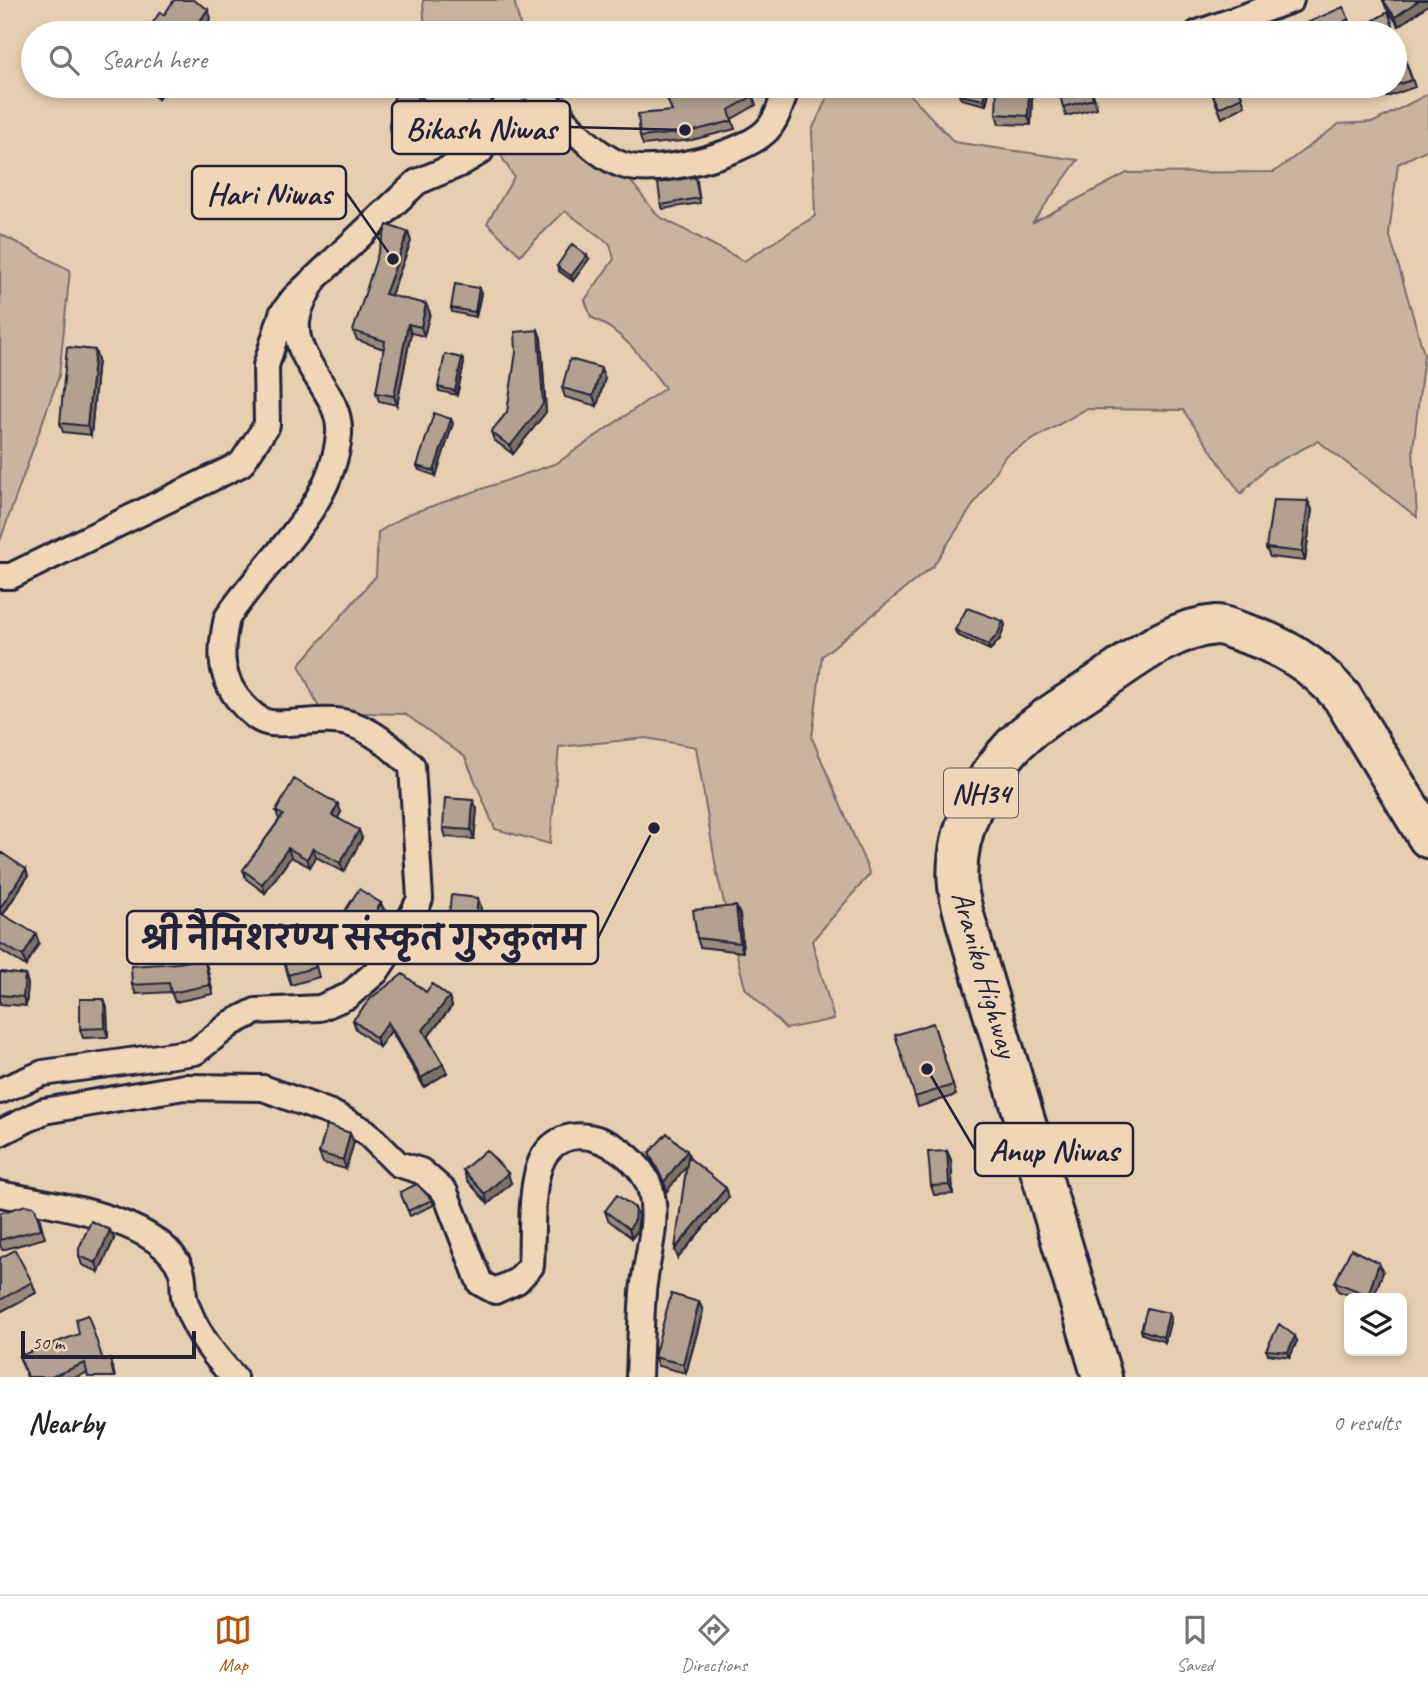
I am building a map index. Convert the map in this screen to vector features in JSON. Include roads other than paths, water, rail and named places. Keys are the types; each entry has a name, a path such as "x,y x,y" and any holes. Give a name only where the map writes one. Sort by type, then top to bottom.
{"highway":[{"name":"Araniko Highway","path":"1102,1377 972,943 958,887 958,859 962,837 972,808 988,781 1013,747 1035,727 1140,655 1166,639 1217,625 1278,645 1307,662 1326,679 1342,697 1428,838"}],"street":[{"path":"1232,21 1291,0"},
{"path":"0,576 11,576 241,464 267,425 266,366 282,314 416,182 460,164 480,152 509,98"},
{"path":"543,98 610,159 626,166 641,168 703,160 737,151 766,132 784,98"},
{"path":"0,1091 43,1073 195,1052 232,1023 256,1011 320,1008 348,996 376,972 406,927 420,899 412,766 377,735 348,723 269,723 254,716 231,693 222,667 221,643 227,618 325,488 335,457 340,432 332,403 296,337 298,316 313,282"},
{"path":"0,1133 44,1111 184,1087 263,1088 331,1112 366,1132 398,1164 421,1171 435,1181 444,1192 480,1283 495,1291 517,1281 531,1266 534,1179 544,1156 558,1140 567,1136 602,1141 635,1161 651,1191 654,1211 643,1290 639,1377"},
{"path":"0,1194 90,1212 151,1236 176,1259 183,1273 184,1296 190,1315 234,1377"}],"place":[{"name":"Bikash Niwas","path":"685,130"},
{"name":"Hari Niwas","path":"393,259"},
{"name":"श्री नैमिशरण्य संस्कृत गुरुकुलम","path":"654,828"},
{"name":"Anup Niwas","path":"927,1069"}]}
